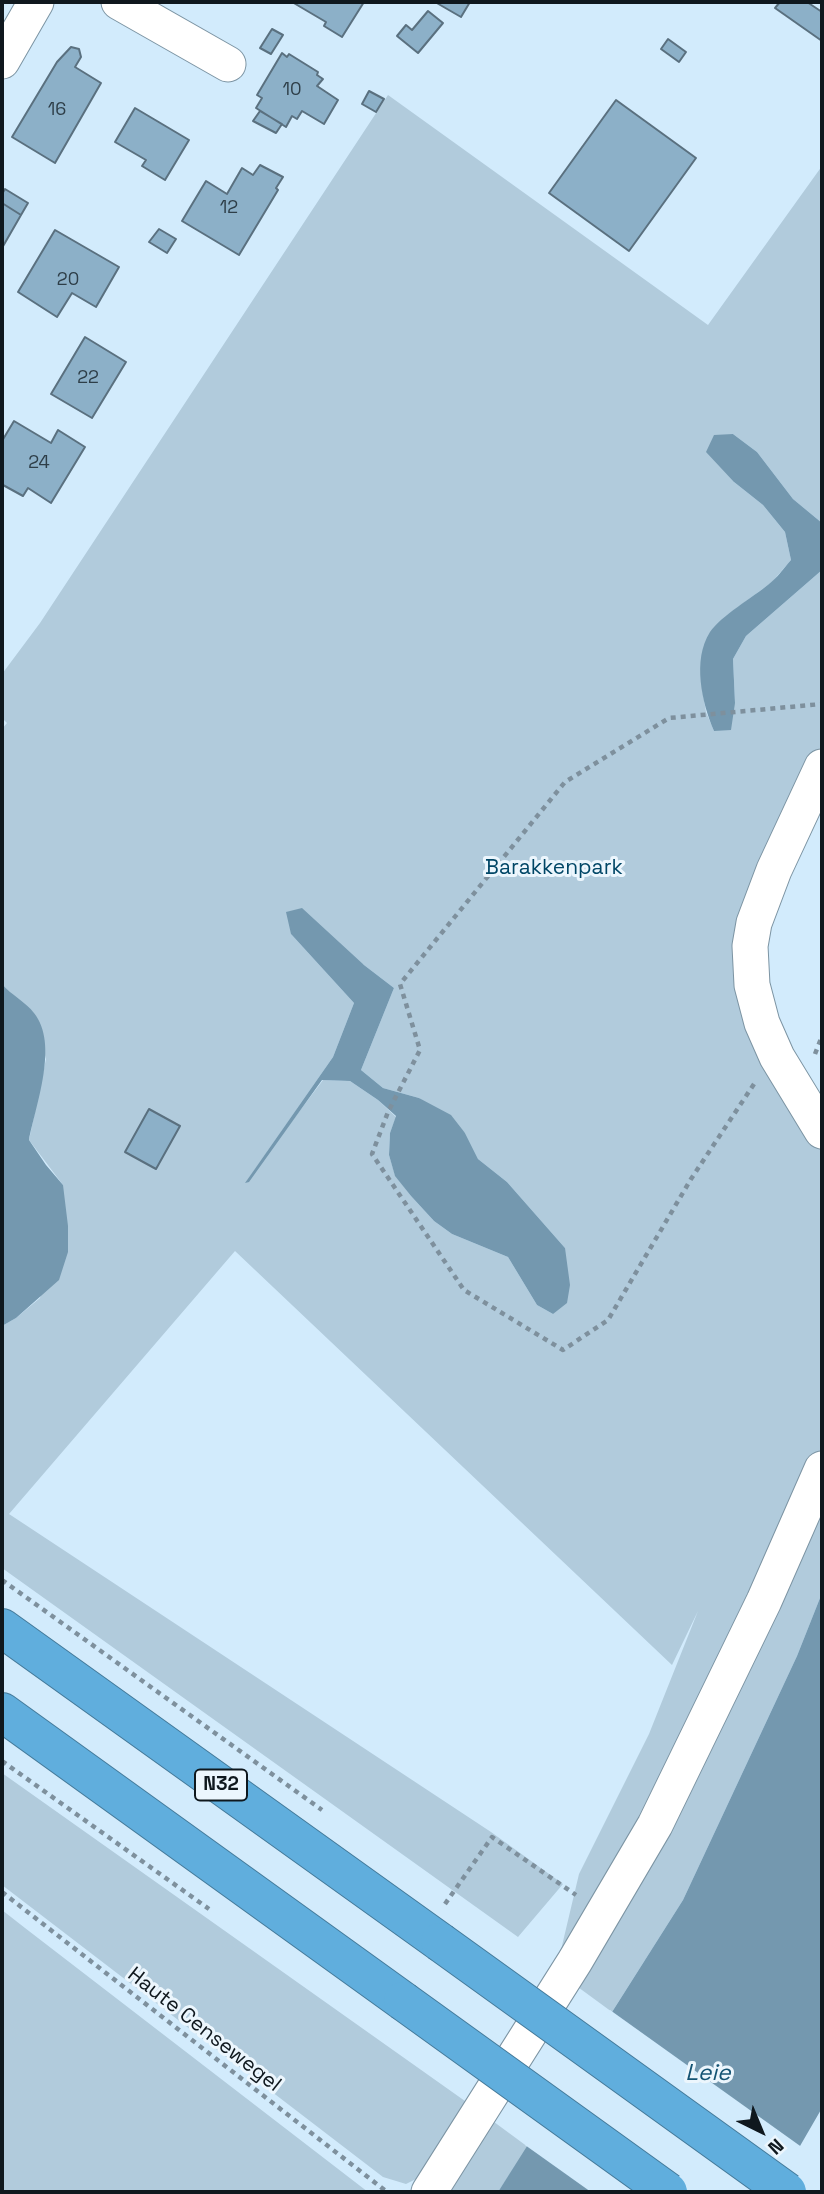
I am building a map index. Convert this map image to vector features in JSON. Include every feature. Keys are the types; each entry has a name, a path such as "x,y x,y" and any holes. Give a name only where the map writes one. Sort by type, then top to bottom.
{"highway":[{"name":"N32","path":"2,1628 441,1925 787,2192"},
{"path":"2,1712 668,2192"}],"street":[{"path":"2,61 36,2"},
{"path":"118,2 228,64"},
{"path":"822,767 774,870 754,923 750,946 752,985 762,1023 777,1056 822,1131"},
{"path":"429,2192 603,1914 655,1825 764,1601 822,1469"}],"path":[{"path":"760,1076 691,1178 608,1320 563,1350 464,1290 372,1154 388,1112 420,1050 400,984 565,782 669,718 822,704"},
{"path":"441,1925 492,1837 603,1914"},
{"name":"Haute Censewegel","path":"2,1892 387,2192"}],"green space":[{"name":"Barakkenpark","path":"388,95 708,325 822,166 822,523 793,499 757,452 733,434 734,482 763,505 785,532 791,560 772,582 734,610 711,632 702,688 706,712 714,731 735,703 733,659 746,636 822,570 822,748 759,879 773,1066 822,1151 822,1593 797,1656 683,1900 612,2012 556,1971 579,1874 649,1734 698,1611 672,1665 235,1251 9,1514 491,1832 563,1884 518,1937 2,1568 2,1326 40,1298 63,1185 29,1140 46,1059 33,1012 11,995 2,984 2,729 7,723 2,718 2,674 40,623","holes":["291,934 364,965 394,988 361,1070 383,1088 419,1098 465,1133 478,1159 507,1182 565,1248 553,1314 537,1305 508,1257 452,1234 434,1221 411,1196 395,1175 389,1155 390,1133 396,1117 378,1100 350,1081 323,1080 246,1182 333,1057 354,1003"]},
{"path":"2,1773 472,2106 428,2173 406,2184 383,2177 2,1885"},
{"path":"2,1910 25,1928 368,2192 2,2192"},
{"path":"490,2119 528,2147 498,2192 443,2192"}],"water":[{"path":"733,434 757,452 793,499 822,523 822,570 746,636 733,659 735,703 731,730 714,731 701,682 701,655 705,643 715,626 772,582 791,560 785,532 763,505 734,482 706,452 714,435"},
{"path":"302,908 364,965 394,988 361,1070 383,1088 419,1098 451,1115 465,1133 478,1159 507,1182 565,1248 570,1285 567,1303 553,1314 537,1305 508,1257 452,1234 434,1221 411,1196 395,1176 389,1155 390,1133 396,1116 350,1081 322,1080 249,1182 245,1183 333,1057 354,1003 291,934 286,912"},
{"path":"2,984 31,1009 41,1026 45,1041 44,1075 29,1140 63,1185 68,1252 59,1280 16,1318 2,1326"},
{"name":"Leie","path":"822,1593 822,2108 800,2146 765,2192 498,2192 683,1900 797,1656"}],"pier":[{"path":"610,2010 803,2148 769,2192 591,2192 525,2145"}],"building":[{"path":"292,2 364,2 342,37 324,26 326,22"},
{"path":"435,2 470,2 461,17"},
{"path":"780,2 807,2 822,12 822,41 775,8"},
{"path":"428,11 443,23 418,53 397,36 406,25 412,30"},
{"path":"272,29 283,35 271,54 260,48"},
{"path":"668,39 686,52 679,62 661,49"},
{"path":"71,47 79,49 81,57 75,67 101,83 55,163 12,137 57,62"},
{"path":"282,53 287,57 289,54 318,72 317,75 323,79 317,86 338,100 324,124 302,111 297,119 292,116 286,127 256,108 262,98 257,95"},
{"path":"369,91 384,99 376,112 362,104"},
{"path":"616,100 696,158 629,251 549,193"},
{"path":"135,108 189,140 165,180 142,166 146,160 115,142"},
{"path":"260,111 282,124 276,133 253,121"},
{"path":"260,165 283,177 239,255 182,221 206,181 227,194 242,168 253,175"},
{"path":"5,189 28,203 21,215 2,203"},
{"path":"2,203 21,215 2,248"},
{"path":"159,229 176,239 167,253 149,242"},
{"path":"55,230 119,267 96,307 72,293 57,317 18,292"},
{"path":"85,337 126,362 92,418 51,394"},
{"path":"14,421 51,443 58,430 85,447 51,503 28,488 23,496 3,485 2,441"},
{"path":"149,1109 180,1126 156,1169 125,1152"}]}
